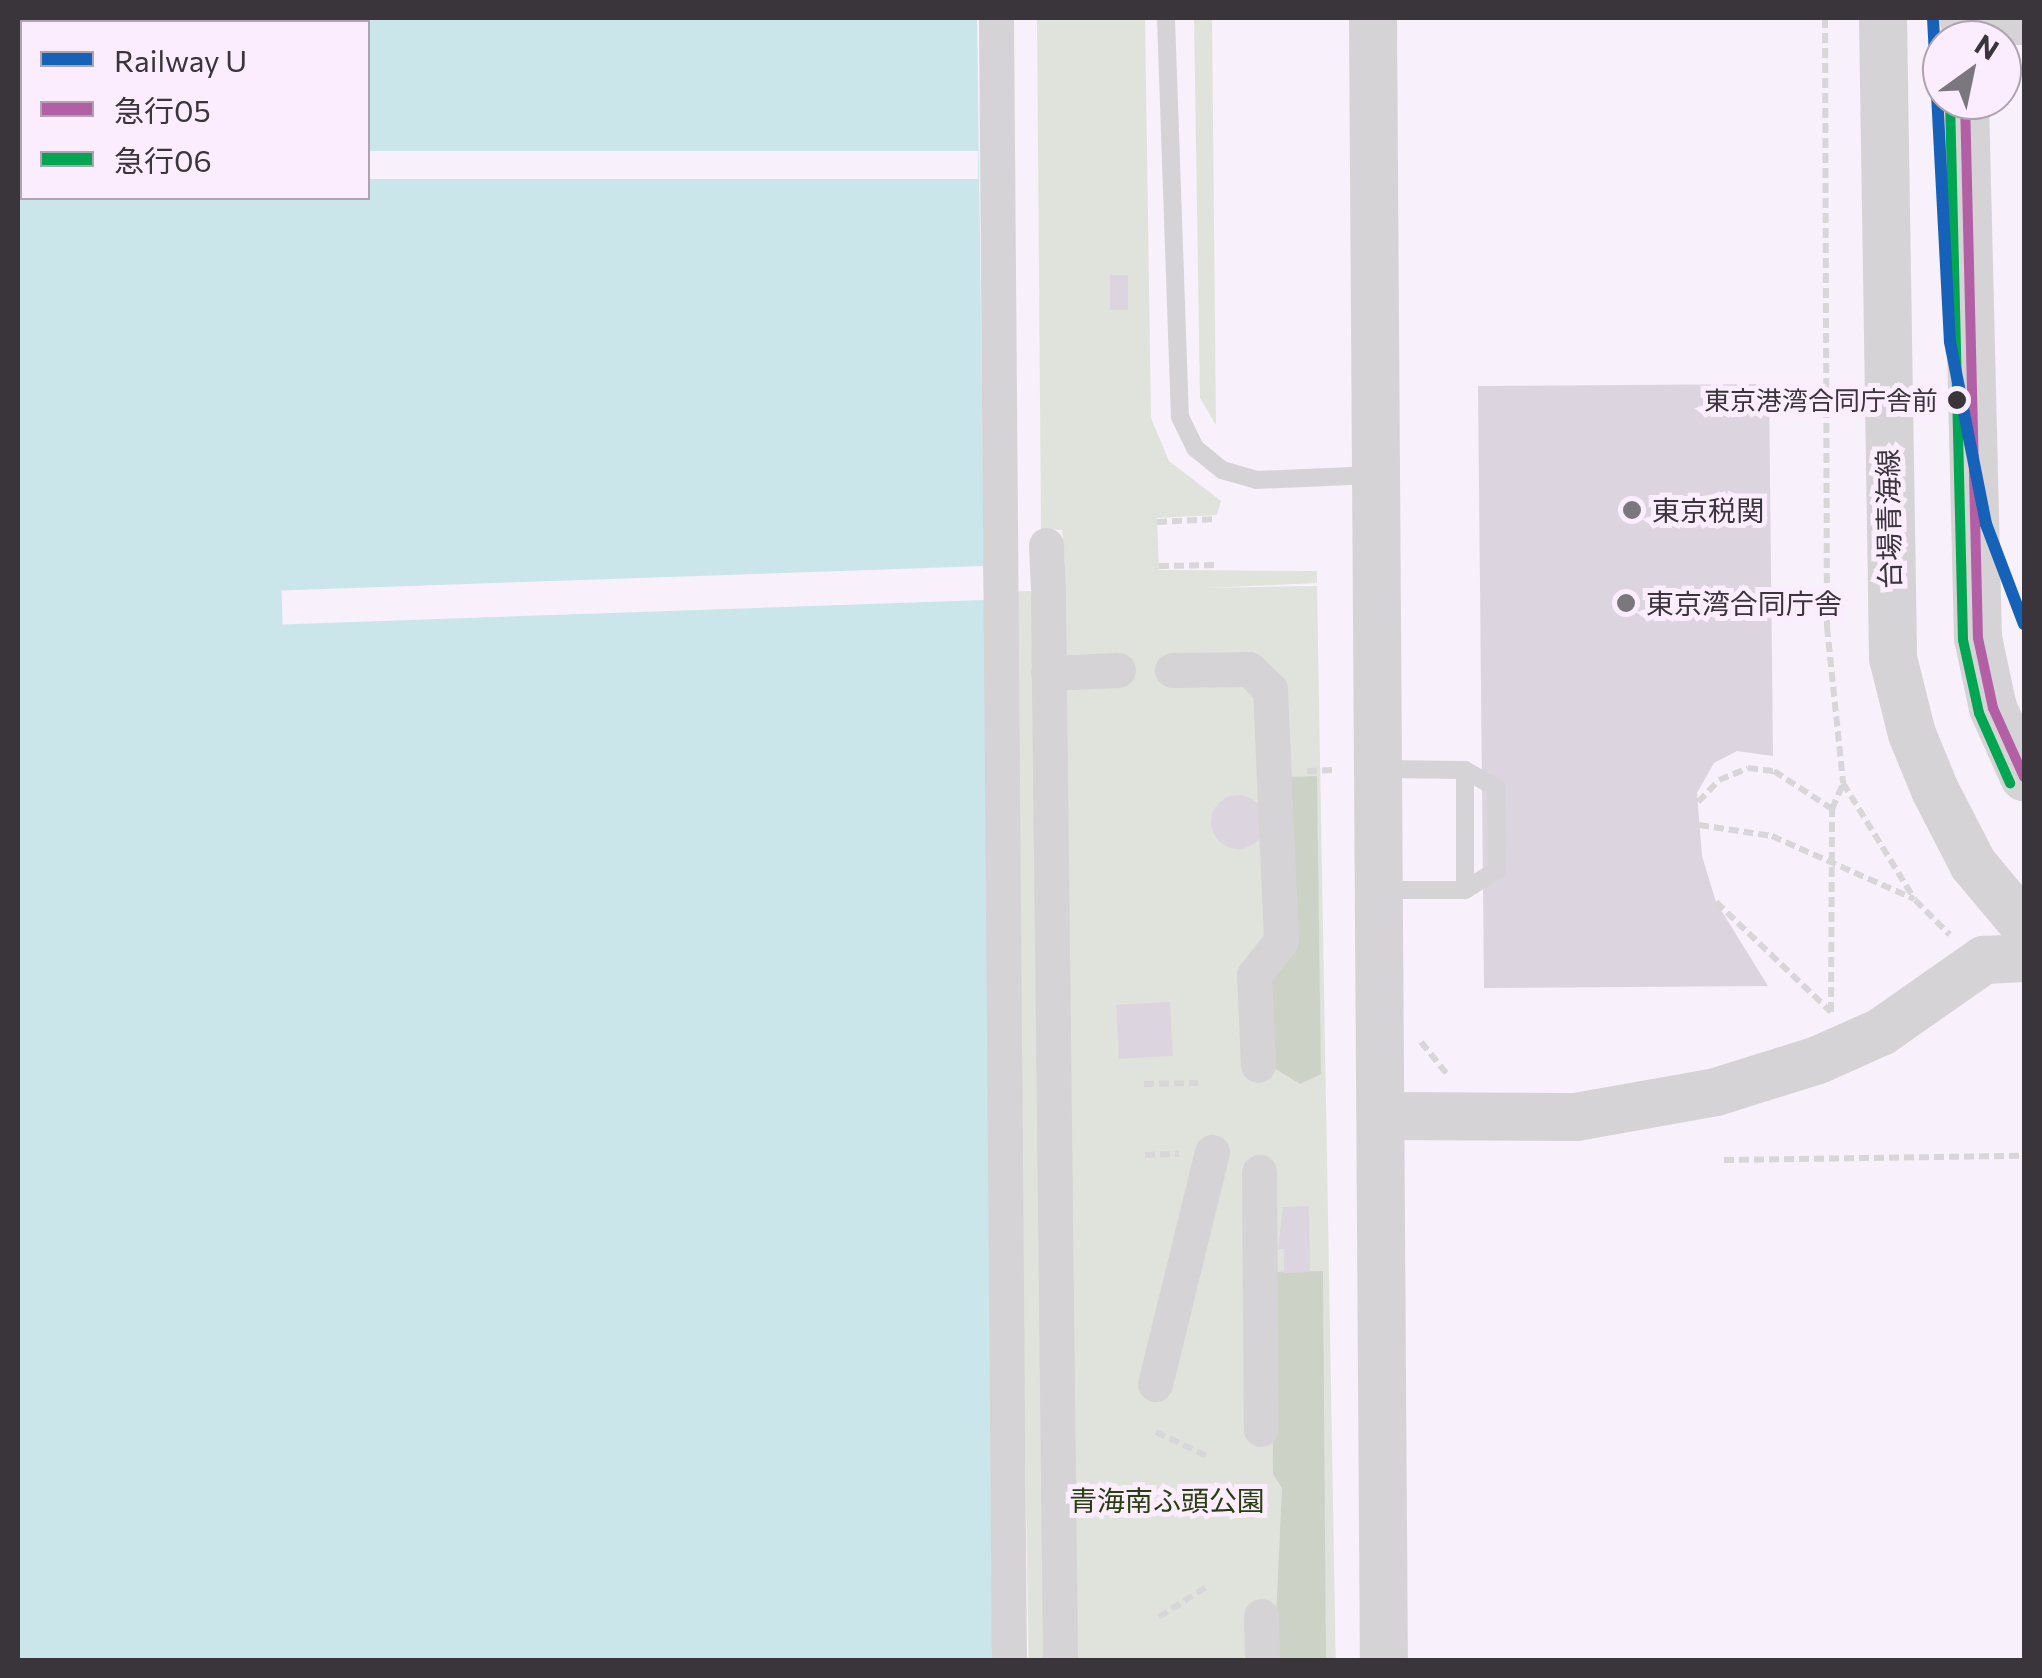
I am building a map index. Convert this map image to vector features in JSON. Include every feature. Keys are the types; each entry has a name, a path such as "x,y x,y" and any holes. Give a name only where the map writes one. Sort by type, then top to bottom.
{"street":[{"path":"996,18 1009,1660"},
{"path":"1373,18 1382,769 1384,1660"},
{"name":"台場青海線","path":"1883,18 1893,658 1912,734 1973,864 2024,926"},
{"path":"1966,120 1978,638 1993,708 2024,777"},
{"path":"1046,545 1060,1660"},
{"path":"1172,670 1250,668 1270,689 1281,942 1254,975 1258,1064"},
{"path":"1048,673 1118,670"},
{"path":"1383,1116 1576,1117 1732,1088 1881,1032 2004,959 1973,864"},
{"path":"1155,1384 1212,1152"},
{"path":"1259,1172 1261,1430"},
{"path":"1261,1616 1262,1660"}],"lane":[{"path":"1166,18 1174,369 1188,432 1222,470 1256,480 1380,475"},
{"path":"1382,769 1465,770 1496,788 1497,870 1465,890 1382,890"},
{"path":"1465,770 1465,890"}],"path":[{"path":"1825,18 1827,627 1843,783 1915,900 1951,936 1936,947"},
{"path":"1157,522 1217,519"},
{"path":"1159,566 1219,565"},
{"path":"1698,802 1719,780 1748,768 1774,772 1832,809"},
{"path":"1830,1012 1832,809 1843,783"},
{"path":"1700,826 1772,836 1915,900"},
{"path":"1716,902 1830,1012"},
{"path":"1817,1018 1846,1004"},
{"path":"1448,1076 1468,1075"},
{"path":"1144,1084 1198,1083"},
{"path":"1724,1160 2024,1156"},
{"path":"1156,1432 1207,1456"},
{"path":"1159,1618 1210,1584"}],"green space":[{"path":"1037,18 1145,18 1151,418 1169,461 1221,501 1217,515 1157,518 1159,570 1317,571 1317,583 1054,595 1065,562 1062,530 1041,529"},
{"path":"1194,18 1212,18 1216,425 1200,398"},
{"name":"青海南ふ頭公園","path":"1317,586 1336,1660 1029,1660 1010,591"}],"shaded area":[{"path":"1317,776 1321,1074 1300,1084 1269,1065 1262,980 1289,777"},
{"path":"1323,1271 1326,1660 1274,1660 1282,1488 1273,1474 1272,1272"}],"water":[{"path":"18,18 977,18 999,1660 18,1660"}],"pier":[{"path":"370,151 978,151 978,179 370,179"},
{"path":"983,566 984,600 283,624 281,590"}],"building":[{"path":"1110,275 1128,275 1128,310 1110,310"},
{"name":"東京湾合同庁舎","path":"1769,384 1773,756 1737,751 1714,763 1697,793 1702,856 1716,902 1768,986 1484,988 1478,386"},
{"path":"1238,795 1257,803 1265,822 1257,841 1238,849 1219,841 1211,822 1219,803"},
{"path":"1170,1002 1173,1056 1119,1059 1116,1005"},
{"path":"1309,1206 1310,1272 1284,1273 1284,1249 1278,1249 1283,1207"}],"rail line":[{"name":"U","path":"1933,18 1950,342 1986,524 2024,624"}],"transit line":[{"name":"急行06","path":"1950,120 1963,640 1979,713 2010,783"},
{"name":"急行05","path":"1965,120 1978,638 1993,708 2024,777"}],"place":[{"name":"東京港湾合同庁舎前","path":"1957,400"},
{"name":"東京税関","path":"1632,510"},
{"name":"東京湾合同庁舎","path":"1626,603"}]}
